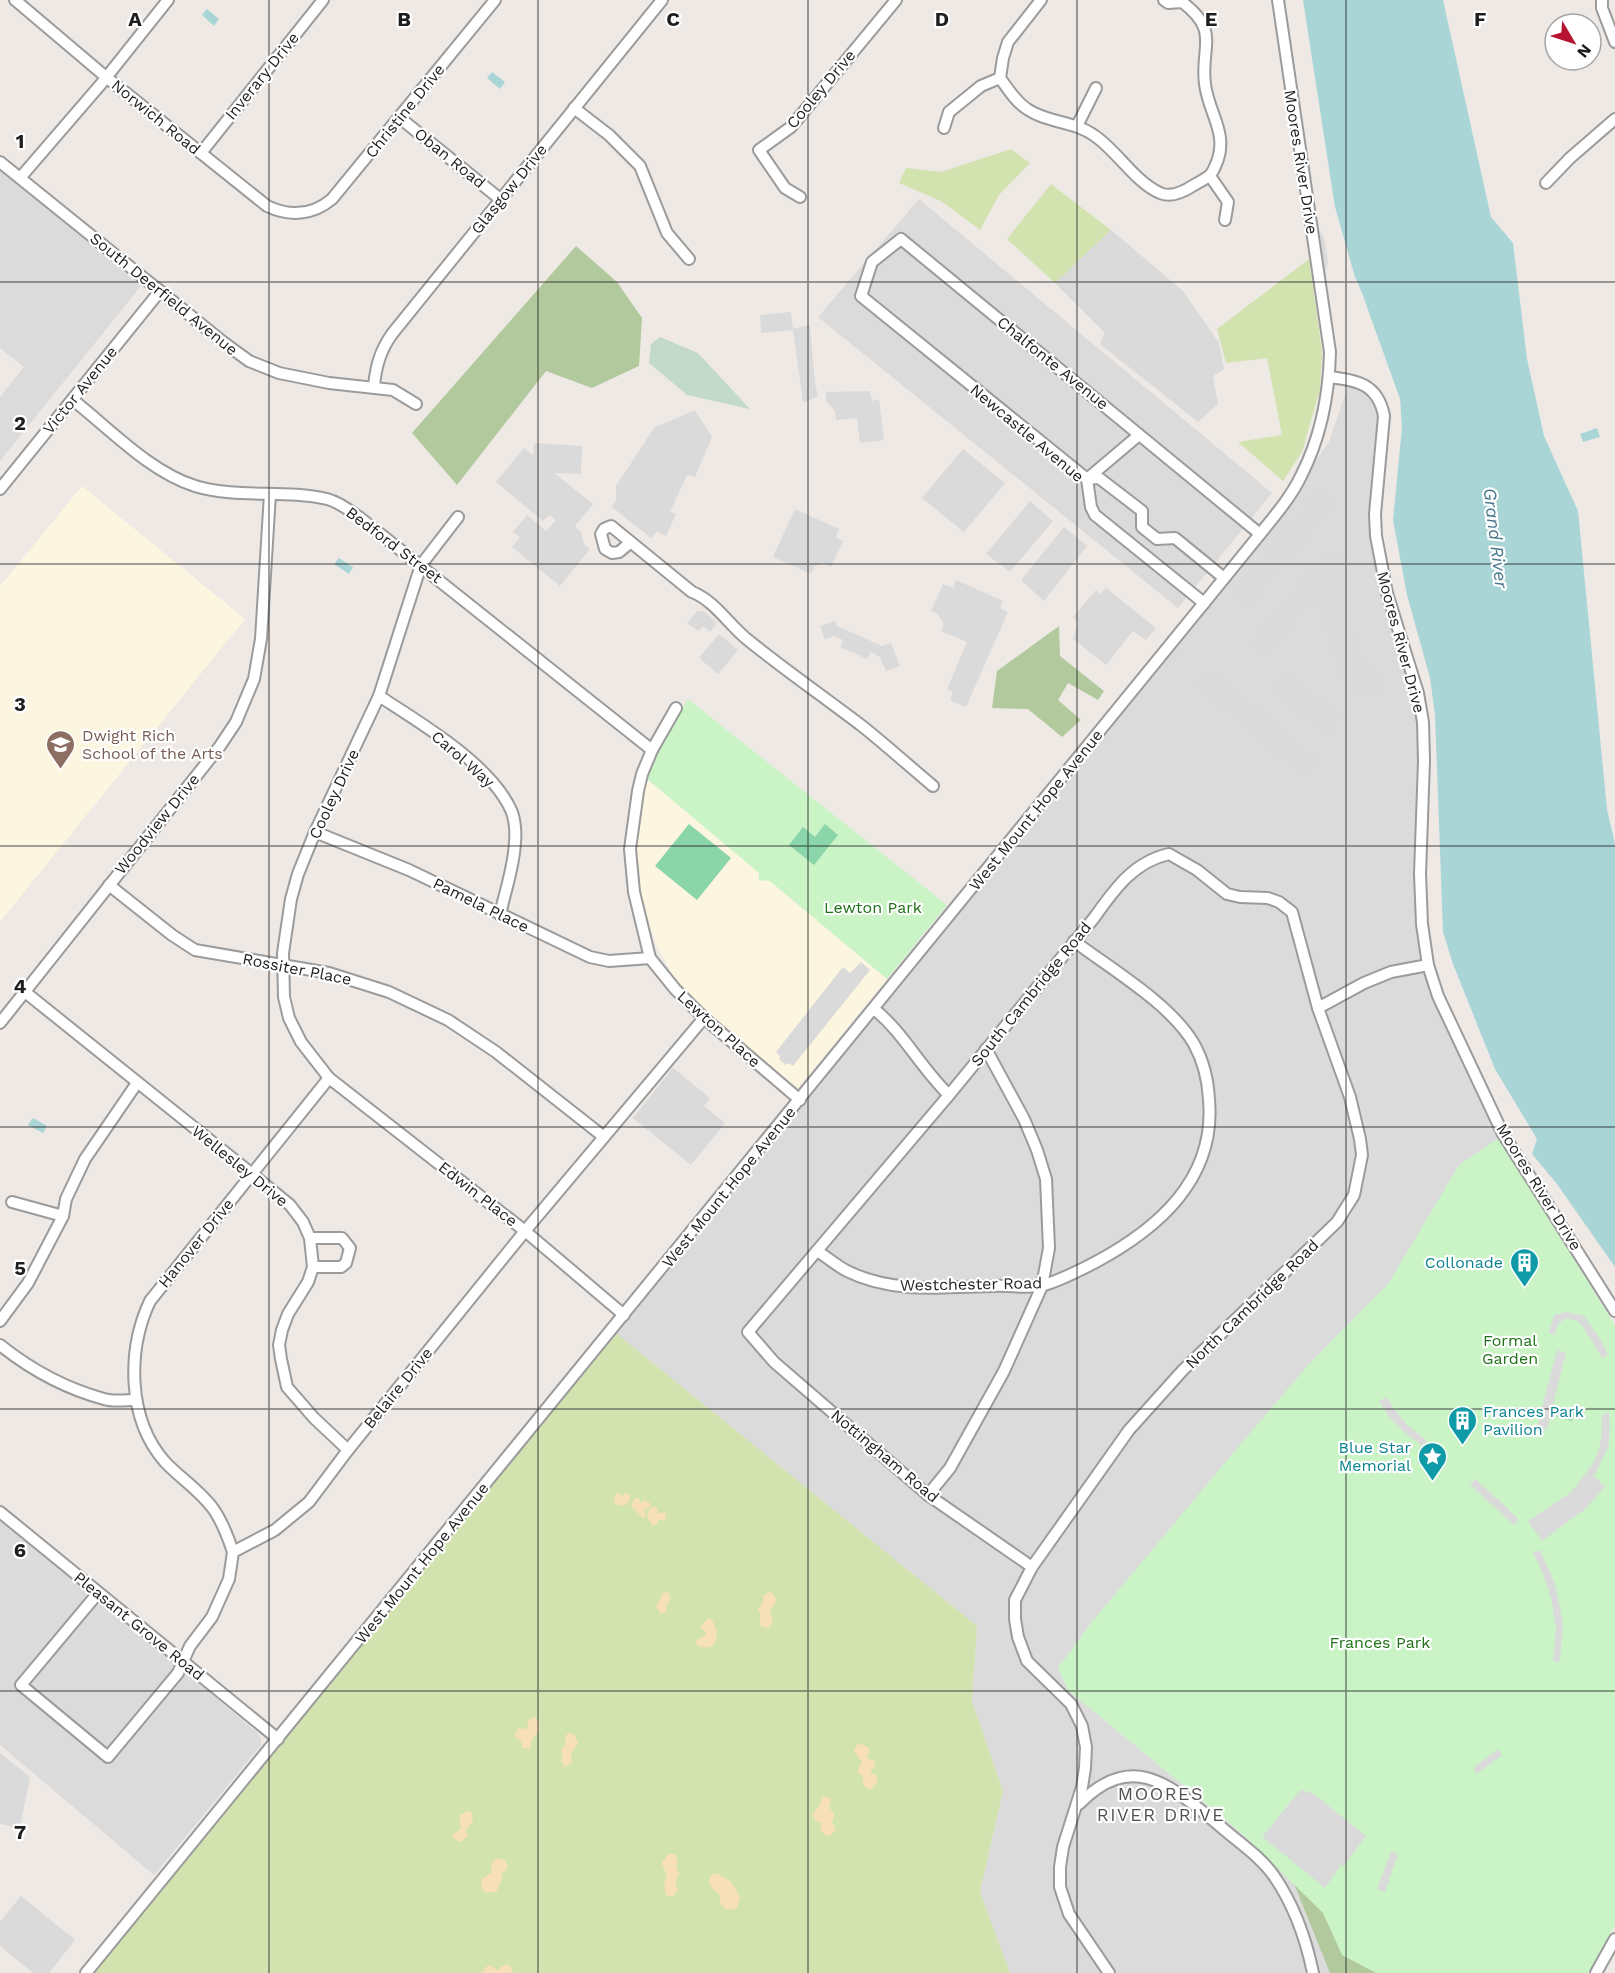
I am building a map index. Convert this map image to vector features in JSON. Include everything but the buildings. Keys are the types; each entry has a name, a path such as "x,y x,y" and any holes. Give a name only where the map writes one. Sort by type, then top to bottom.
{"street":[{"name":"Norwich Road","path":"15,0 106,77 267,206 284,213 306,212"},
{"path":"20,178 168,0"},
{"name":"Inverary Drive","path":"201,153 323,0"},
{"name":"Christine Drive","path":"306,212 324,206 332,199 495,0"},
{"name":"Glasgow Drive","path":"374,386 376,366 387,341 662,0"},
{"name":"Cooley Drive","path":"800,197 785,188 759,150 791,127 896,0"},
{"path":"1041,0 1008,42 1000,78 1013,96 1028,110 1077,126 1095,135 1144,184 1161,194 1172,195 1210,176 1221,149 1221,133 1204,82 1208,43 1204,28 1195,12 1182,1 1168,3 1164,0"},
{"name":"Moores River Drive","path":"1278,0 1330,352 1329,377 1362,383 1379,400 1384,416 1376,503 1376,536 1387,593 1416,685 1423,722 1420,874 1422,924 1428,965 1438,996 1503,1134 1615,1311"},
{"path":"1602,0 1602,8 1615,42"},
{"path":"944,128 949,112 981,86 1000,78"},
{"path":"1077,126 1096,88"},
{"path":"574,108 609,135 640,166 667,233 689,259"},
{"name":"Oban Road","path":"400,118 500,199"},
{"path":"1546,183 1576,152 1615,119"},
{"name":"South Deerfield Avenue","path":"0,162 238,354 279,373 329,383 374,386 393,390 416,404"},
{"path":"1210,176 1228,202 1225,220"},
{"name":"Chalfonte Avenue","path":"861,296 872,262 901,239 1260,534"},
{"name":"Victor Avenue","path":"0,489 160,291"},
{"name":"Newcastle Avenue","path":"861,296 1087,479 1091,507 1095,515 1204,603"},
{"name":"West Mount Hope Avenue","path":"86,1973 800,1100 1285,502 1301,478 1313,451 1322,420 1329,377"},
{"name":"Bedford Street","path":"72,400 152,463 178,480 206,489 314,497 337,503 359,517 421,565 652,750"},
{"path":"1087,479 1139,435"},
{"path":"1087,479 1099,478 1108,483 1142,511 1142,526 1157,538 1175,538 1224,578"},
{"name":"Woodview Drive","path":"0,1023 220,746 236,722 254,679 261,639 270,494"},
{"name":"Cooley Drive","path":"329,1078 301,1042 289,1018 284,997 282,964 291,899 298,874 315,832 380,696 421,565 458,518"},
{"path":"631,542 714,607 736,631 862,726 933,786"},
{"name":"Carol Way","path":"380,696 478,768 496,786 513,813 515,843 511,873 500,915"},
{"name":"Lewton Place","path":"676,708 652,750 638,791 630,849 634,892 650,958 675,989 704,1018 800,1100"},
{"name":"Pamela Place","path":"315,832 409,870 590,957 609,961 650,958"},
{"name":"South Cambridge Road","path":"748,1332 949,1095 1130,873 1151,860 1169,854 1197,870 1227,894 1239,897 1268,898 1292,912 1318,1008"},
{"name":"Rossiter Place","path":"108,885 195,950 282,964 358,981 389,992 448,1020 496,1052 604,1137"},
{"name":"Westchester Road","path":"817,1251 846,1270 868,1280 894,1286 920,1288 1042,1286 1115,1252 1143,1233 1180,1198 1205,1151 1211,1117 1205,1067 1193,1043 1179,1024 1152,999 1074,941"},
{"path":"1318,1008 1364,983 1391,972 1428,965"},
{"name":"Wellesley Drive","path":"25,992 290,1205 303,1222 310,1238 313,1267"},
{"name":"North Cambridge Road","path":"1109,1973 1069,1914 1060,1887 1063,1847 1077,1806 1085,1768 1086,1747 1082,1725 1071,1704 1027,1661 1018,1637 1015,1600 1032,1567 1129,1430 1183,1370 1337,1222 1354,1196 1362,1155 1360,1139 1350,1097 1318,1008"},
{"path":"874,1009 886,1019 930,1077 949,1095"},
{"name":"Belaire Drive","path":"233,1552 275,1530 309,1502 348,1450 525,1231 704,1018"},
{"path":"928,1495 950,1468 1004,1371 1042,1286 1049,1248 1046,1179 1037,1150 1024,1119 986,1049"},
{"name":"Hanover Drive","path":"233,1552 225,1529 213,1508 164,1461 147,1435 136,1400 135,1352 144,1314 150,1300 329,1078"},
{"name":"Edwin Place","path":"329,1078 525,1231 624,1315"},
{"path":"0,1321 28,1283 63,1216 66,1199 85,1159 137,1083"},
{"path":"12,1202 63,1216"},
{"path":"310,1238 335,1236 342,1238 350,1248 346,1263 341,1267 313,1267 308,1282 288,1314 282,1330 279,1345 281,1359 287,1387 314,1418 348,1450"},
{"name":"Nottingham Road","path":"748,1332 774,1362 928,1495 1032,1567"},
{"path":"0,1345 51,1378 80,1390 106,1400 136,1400"},
{"name":"Pleasant Grove Road","path":"1,1514 278,1739"},
{"path":"98,1593 21,1685 108,1757 178,1673 190,1646 213,1617 229,1579 233,1552"},
{"path":"1077,1806 1089,1794 1117,1779 1143,1777 1168,1786 1259,1858 1273,1874 1299,1922 1313,1973"},
{"path":"1596,1973 1615,1939"}],"shaded area":[{"path":"0,170 141,286 0,461 0,397 24,367 0,348"},
{"path":"919,199 1272,493 1178,608 818,317"},
{"path":"1317,226 1324,237 1328,263 1325,271"},
{"path":"1111,230 1183,291 1219,343 1224,369 1213,376 1218,404 1198,422 1100,344 1105,333 1055,283"},
{"path":"791,312 793,329 810,325 818,396 803,403 793,330 761,333 760,315"},
{"path":"1350,380 1379,400 1376,536 1418,693 1420,874 1428,965 1520,1173 1068,1690 1246,1837 1390,1973 1010,1973 980,1892 1003,1791 972,1701 977,1626 612,1330 1291,495 1329,442"},
{"path":"870,391 872,401 879,399 884,440 860,443 857,418 836,420 835,411 826,401 826,392"},
{"path":"695,410 712,437 695,477 687,475 670,512 676,514 666,536 657,531 651,538 612,507 616,500 616,486 654,428"},
{"path":"534,443 582,446 581,474 554,473 593,504 575,526 581,532 584,544 590,549 560,586 512,547 520,537 513,532 527,515 546,531 556,520 549,515 543,521 496,482 524,448 533,455"},
{"path":"963,449 1005,483 964,532 922,498"},
{"name":"Dwight Rich School of the Arts","path":"82,486 245,619 0,922 0,586"},
{"path":"1321,490 1332,506 1249,603 1236,593"},
{"path":"1030,501 1053,521 1010,572 986,554"},
{"path":"795,509 839,529 836,537 843,541 831,567 823,563 815,566 811,574 773,557"},
{"path":"1064,527 1087,546 1044,601 1021,580"},
{"path":"1343,556 1344,584 1336,587 1364,672 1376,671 1382,691 1359,697 1354,681 1345,683 1316,593 1266,654 1251,645 1321,560"},
{"path":"956,580 1003,601 1000,608 1008,612 966,707 950,700 953,692 947,689 967,642 941,631 944,624 938,614 931,611 943,584 953,588"},
{"path":"1106,588 1156,628 1146,640 1133,631 1106,665 1073,639 1078,622 1073,617 1096,590 1101,594"},
{"path":"697,611 704,611 717,623 710,632 703,626 698,631 687,623"},
{"path":"835,621 837,626 882,646 891,643 900,666 886,671 880,657 871,652 867,659 840,647 843,640 834,636 825,640 820,626"},
{"path":"719,634 738,650 718,674 699,658"},
{"path":"1208,670 1316,760 1304,774 1196,684"},
{"path":"1286,675 1340,717 1327,733 1273,691"},
{"path":"646,778 887,979 798,1088 708,1013 674,978 656,944 638,889 635,839"},
{"path":"861,962 870,970 793,1066 788,1063 786,1065 779,1059 780,1056 776,1052 843,967 850,973"},
{"path":"673,1068 710,1098 704,1106 725,1123 691,1165 633,1118"},
{"path":"1567,1312 1584,1316 1608,1355 1602,1358 1582,1325 1576,1320 1565,1319 1559,1323 1554,1335 1549,1333 1554,1315"},
{"path":"1557,1350 1566,1353 1547,1430 1537,1427"},
{"path":"1386,1397 1405,1423 1427,1441 1422,1446 1389,1417 1379,1401"},
{"path":"1609,1412 1608,1447 1594,1476 1605,1487 1584,1510 1542,1541 1528,1521 1570,1493 1586,1473 1596,1458 1601,1441 1602,1415"},
{"path":"1475,1479 1519,1520 1514,1525 1470,1485"},
{"path":"0,1517 257,1732 261,1739 261,1745 154,1875 0,1745"},
{"path":"1540,1550 1554,1581 1563,1623 1560,1662 1553,1661 1556,1630 1551,1598 1533,1553"},
{"path":"1498,1749 1502,1755 1477,1774 1473,1768"},
{"path":"0,1753 30,1777 20,1828 0,1824"},
{"path":"1301,1789 1306,1794 1309,1790 1366,1836 1325,1888 1262,1837"},
{"path":"1391,1851 1398,1854 1385,1892 1377,1889"},
{"path":"21,1896 75,1940 49,1973 33,1973 0,1946 0,1922"}],"green space":[{"path":"1011,149 1030,163 999,195 980,230 941,201 899,183 906,168 941,172"},
{"path":"1051,184 1111,230 1055,283 1007,239"},
{"path":"576,246 617,282 642,318 639,366 592,388 546,371 457,485 412,433"},
{"path":"1309,259 1322,351 1320,389 1302,452 1283,481 1238,442 1282,435 1267,358 1226,363 1217,329"},
{"path":"660,337 698,353 750,409 687,395 649,363 651,344"},
{"path":"1059,626 1060,656 1104,691 1098,700 1068,683 1058,700 1081,720 1062,737 1028,709 992,708 997,671"},
{"name":"Lewton Park","path":"688,699 947,905 887,979 770,881 759,880 759,873 646,778 655,754"},
{"path":"689,824 731,858 697,900 655,866"},
{"path":"825,824 838,835 814,865 789,845 803,827 815,837"},
{"name":"Frances Park","path":"1499,1138 1615,1325 1615,1925 1588,1973 1376,1973 1342,1955 1323,1913 1246,1837 1068,1690 1058,1668 1091,1623 1309,1364 1388,1284 1459,1165"},
{"path":"612,1330 977,1626 972,1701 1003,1791 980,1892 1010,1973 87,1973"},
{"path":"1560,1407 1575,1411 1572,1421 1557,1417"},
{"path":"1295,1886 1349,1899 1403,1973 1330,1973"}],"sand":[{"path":"618,1492 622,1496 626,1493 630,1495 625,1505 620,1506 615,1503 614,1498"},
{"path":"635,1498 639,1498 640,1503 645,1500 651,1504 644,1510 646,1516 643,1518 631,1506"},
{"path":"653,1506 658,1513 665,1513 666,1516 665,1520 659,1520 653,1526 647,1518 648,1511"},
{"path":"668,1592 671,1599 666,1606 667,1611 661,1614 656,1606 663,1593"},
{"path":"768,1592 773,1594 777,1601 770,1610 773,1622 770,1627 765,1628 760,1625 761,1615 758,1609 763,1602 763,1596"},
{"path":"707,1619 711,1619 717,1636 713,1645 704,1647 697,1645 696,1641 705,1635 706,1632 700,1627"},
{"path":"534,1716 539,1721 540,1730 532,1739 530,1749 522,1748 521,1741 515,1734 519,1728 527,1729 528,1721"},
{"path":"569,1733 575,1735 578,1744 571,1753 572,1762 565,1767 561,1760 563,1755 561,1750 566,1744 565,1736"},
{"path":"861,1743 870,1749 867,1758 875,1761 870,1772 875,1774 878,1782 871,1789 863,1785 863,1777 857,1771 862,1762 854,1752 856,1746"},
{"path":"825,1796 831,1799 829,1807 835,1815 832,1821 836,1830 830,1836 822,1832 821,1823 812,1815 820,1805 821,1798"},
{"path":"467,1811 472,1813 473,1819 465,1831 468,1836 460,1842 452,1835 461,1829 459,1816"},
{"path":"668,1854 674,1854 678,1860 676,1867 679,1873 675,1883 678,1890 670,1897 666,1895 664,1883 667,1876 662,1863"},
{"path":"497,1858 505,1860 508,1865 507,1870 501,1873 503,1877 496,1892 484,1892 482,1879 491,1873 492,1863"},
{"path":"717,1873 731,1882 740,1897 737,1907 733,1910 721,1905 719,1894 709,1884 711,1875"},
{"path":"506,1964 511,1966 513,1973 482,1973 490,1965 497,1970"}],"water":[{"name":"Grand River","path":"1303,0 1443,0 1491,217 1513,243 1527,359 1544,436 1578,511 1607,809 1615,844 1615,1267 1557,1184 1532,1154 1537,1139 1495,1069 1453,964 1443,932 1435,715 1430,678 1407,595 1393,520 1402,427 1400,399 1355,277 1335,207"},
{"path":"207,9 219,19 214,26 202,15"},
{"path":"492,72 505,82 500,89 487,78"},
{"path":"1597,428 1600,437 1583,442 1580,434"},
{"path":"339,558 353,567 349,574 334,564"},
{"path":"33,1118 47,1126 43,1133 28,1125"}],"place":[{"name":"Dwight Rich School of the Arts","path":"61,770"},
{"name":"Collonade","path":"1524,1288"},
{"name":"Frances Park Pavilion","path":"1462,1446"},
{"name":"Blue Star Memorial","path":"1432,1482"}],"district":[{"name":"MOORES RIVER DRIVE","path":"1161,1803"}],"park label":[{"name":"Formal Garden","path":"1510,1349"}]}
